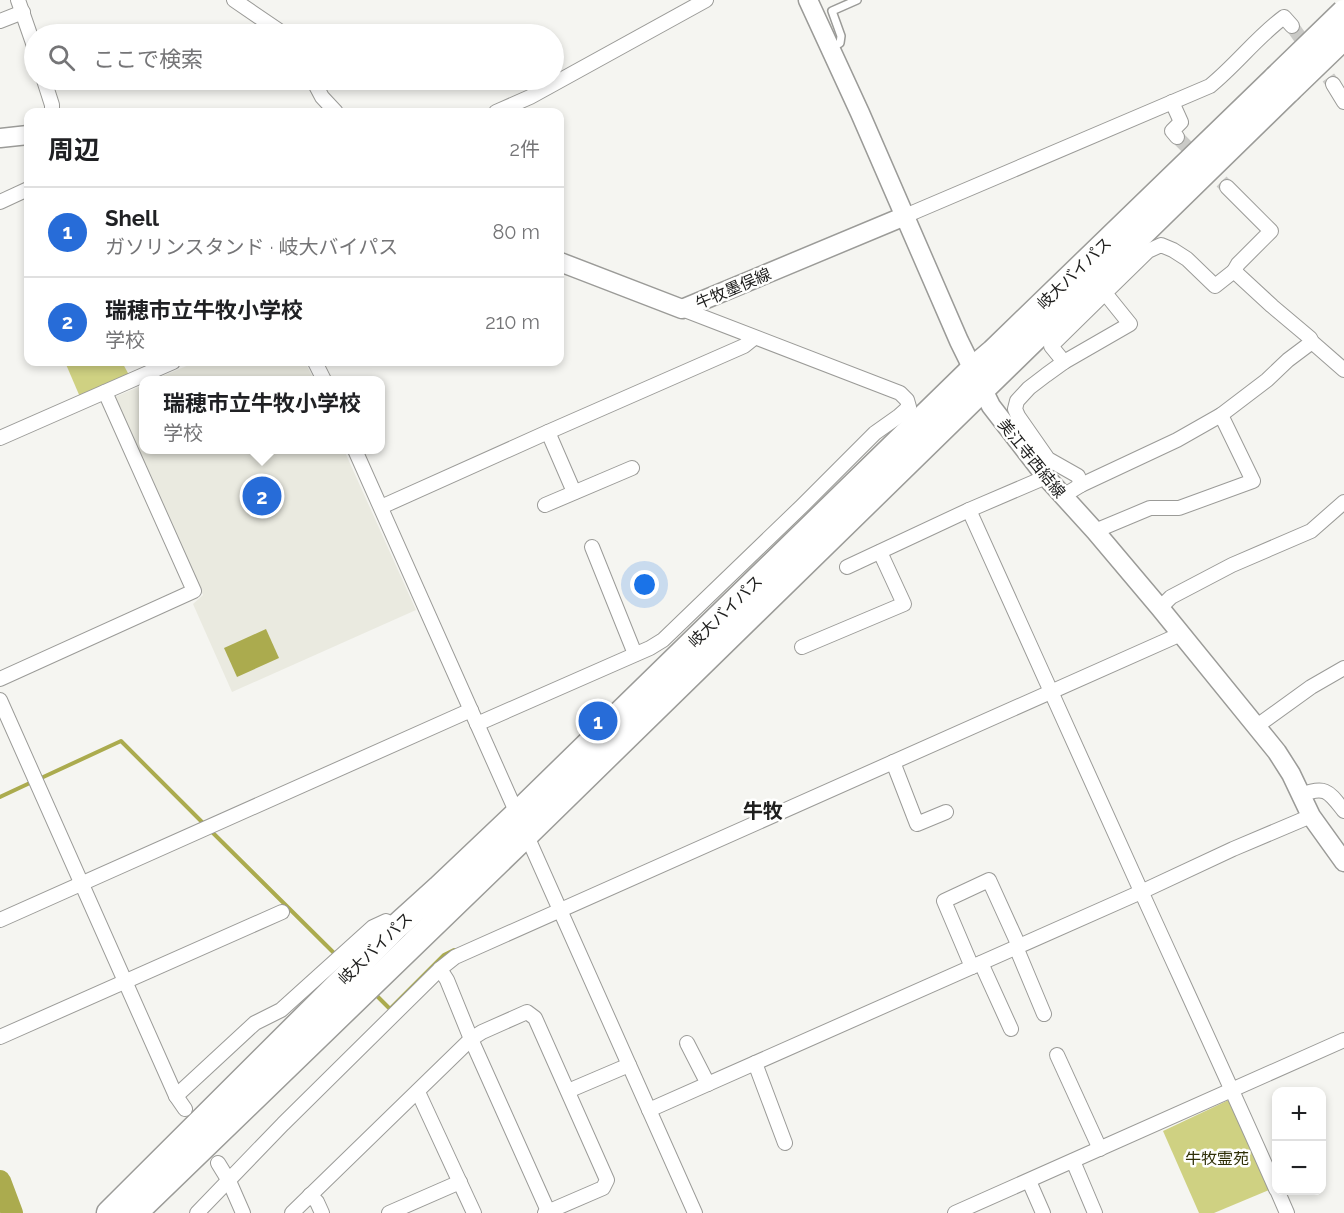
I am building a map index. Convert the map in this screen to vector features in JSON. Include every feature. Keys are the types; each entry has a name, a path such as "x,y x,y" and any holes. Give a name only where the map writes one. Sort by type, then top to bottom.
{"highway":[{"name":"岐大バイパス","path":"1282,84 1344,12"},
{"name":"岐大バイパス","path":"135,1213 522,824 978,379 993,352 1282,84 1344,37"},
{"name":"岐大バイパス","path":"109,1213 397,926 439,888 522,824"}],"main road":[{"name":"美江寺西結線","path":"808,0 959,341 991,406 1046,477 1095,531 1257,726 1277,752 1311,816 1344,862"},
{"path":"0,138 24,135"},
{"name":"牛牧墨俣線","path":"564,264 682,309 905,216"}],"street":[{"path":"234,0 269,24"},
{"path":"564,78 706,0"},
{"path":"0,21 21,6 27,24"},
{"path":"905,216 1210,86 1224,75 1269,28 1284,17 1292,26"},
{"path":"1333,84 1344,102"},
{"path":"47,90 52,108"},
{"path":"318,90 332,108"},
{"path":"505,108 543,90"},
{"path":"1172,102 1181,122 1172,130 1177,137"},
{"path":"1064,362 1051,346 1148,251 1161,245 1173,250 1187,259 1215,286 1234,271 1238,264 1272,231 1227,188"},
{"path":"0,202 24,191"},
{"path":"1234,271 1344,370"},
{"path":"1081,485 1077,476 1048,459 1015,409 1017,401 1029,388 1064,362 1130,324 1105,293"},
{"path":"477,724 650,648 663,640 875,433 909,407 907,400 900,393 682,309"},
{"path":"381,507 744,346 754,338"},
{"path":"1063,496 1081,485 1158,450 1221,415 1268,380 1288,360 1312,342"},
{"path":"142,376 165,366"},
{"path":"0,438 139,377"},
{"path":"0,679 194,591 105,392"},
{"path":"1095,531 1150,508 1179,507 1253,481 1221,415"},
{"path":"548,432 574,492"},
{"path":"357,454 695,1213"},
{"path":"545,505 632,468"},
{"path":"847,567 1046,477"},
{"path":"1160,608 1171,597 1232,565 1311,531 1344,502"},
{"path":"969,510 1272,1179"},
{"path":"596,550 635,654"},
{"path":"802,647 904,604 880,552"},
{"path":"197,1213 283,1124 440,969 455,957 1181,634"},
{"path":"1257,726 1311,687 1344,668"},
{"path":"0,700 176,1096 184,1109"},
{"path":"0,920 471,710"},
{"path":"893,762 917,824 946,812"},
{"path":"1301,795 1314,789 1329,792 1344,811"},
{"path":"649,1110 1311,816"},
{"path":"1011,1029 944,901 989,880 1044,1014"},
{"path":"0,1037 282,912"},
{"path":"176,1096 255,1023 281,1010 373,927 386,921 397,926"},
{"path":"292,1213 471,1039 527,1012 535,1018 607,1180 603,1188 546,1212 471,1039 447,980 440,969"},
{"path":"955,1213 1344,1040"},
{"path":"687,1043 708,1084"},
{"path":"1057,1055 1100,1149"},
{"path":"755,1063 785,1143"},
{"path":"568,1091 629,1065"},
{"path":"418,1092 474,1213"},
{"path":"1072,1161 1095,1213"},
{"path":"218,1163 243,1213"},
{"path":"1029,1180 1043,1213"},
{"path":"389,1213 460,1182"},
{"path":"310,1195 317,1202 322,1213"},
{"path":"1279,1195 1287,1213"}],"lane":[{"path":"830,48 840,44 841,36 832,11 857,0"}],"shaded area":[{"path":"186,366 307,366 312,376 163,376"},
{"path":"139,387 139,451 115,397"},
{"path":"140,454 346,454 416,610 232,692 193,604 203,595"},
{"path":"266,629 279,658 237,677 224,648"}],"green space":[{"path":"67,366 124,366 129,375 80,397"},
{"name":"牛牧霊苑","path":"1233,1098 1272,1184 1272,1189 1214,1213 1199,1213 1163,1131"}],"waterway":[{"path":"39,779 121,741 205,825"},
{"path":"0,797 32,782"},
{"path":"210,830 337,956"},
{"path":"374,993 390,1009 444,955 454,950"},
{"path":"0,1181 12,1213"}],"tunnel":[{"path":"1292,26 1333,84"},
{"path":"1177,137 1227,187"}],"place":[{"name":"瑞穂市立牛牧小学校","path":"262,496"},
{"name":"Shell","path":"598,721"}],"district":[{"name":"牛牧","path":"763,811"}]}
